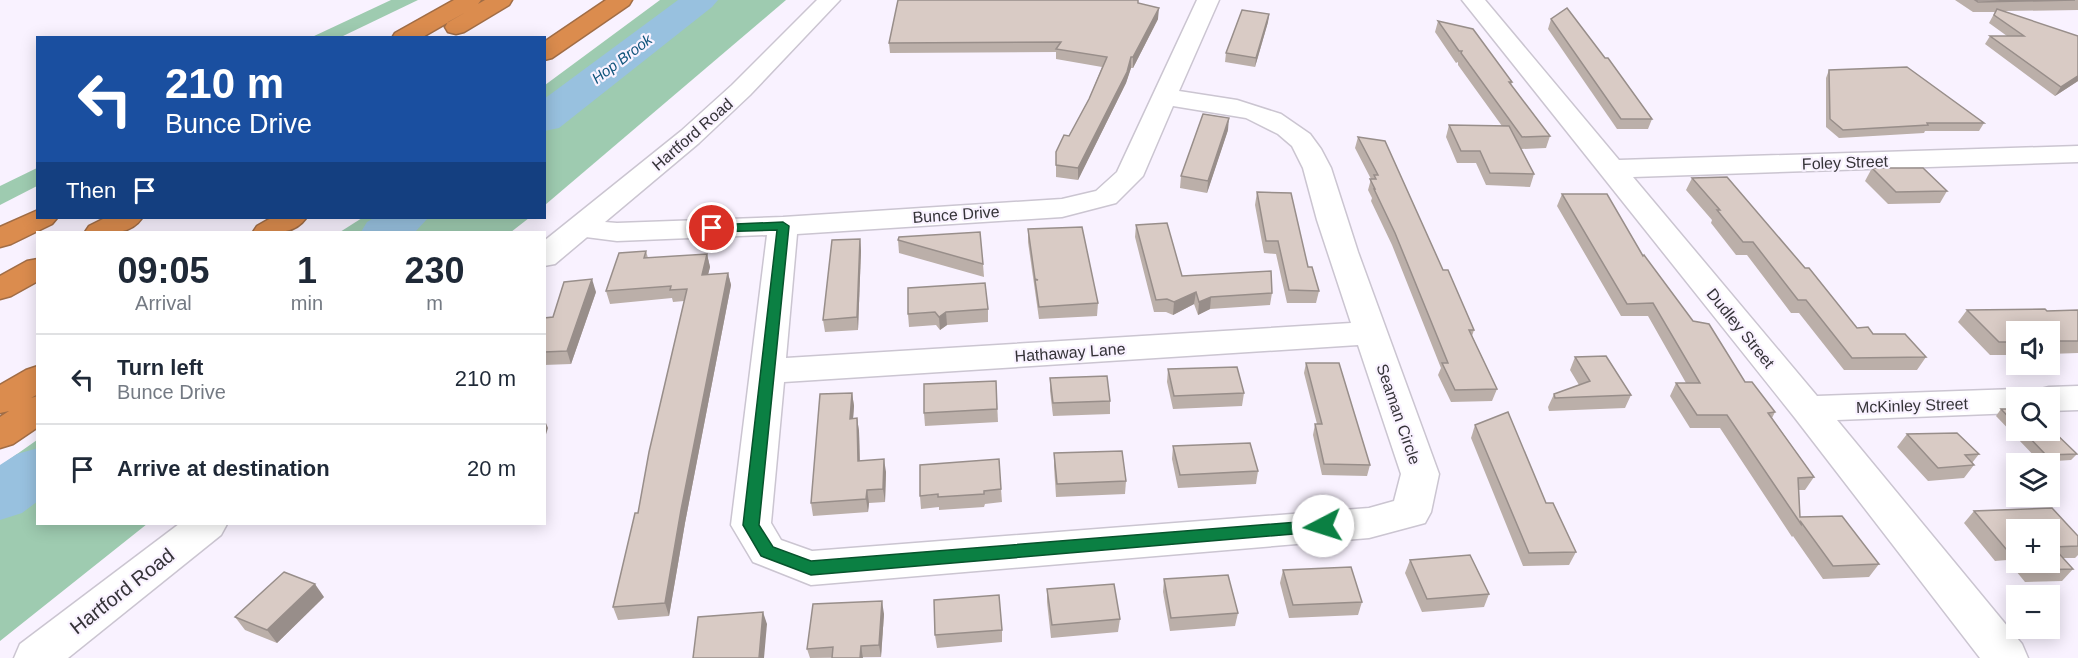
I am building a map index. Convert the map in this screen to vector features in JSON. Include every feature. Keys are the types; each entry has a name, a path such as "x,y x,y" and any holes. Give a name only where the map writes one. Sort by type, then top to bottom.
{"highway":[{"path":"407,36 470,0"},
{"path":"443,36 501,0"},
{"path":"546,52 621,0"},
{"path":"0,238 40,219"},
{"path":"102,231 125,219"},
{"path":"270,231 289,219"},
{"path":"290,231 306,219"},
{"path":"0,289 36,269"},
{"path":"0,401 36,379"},
{"path":"0,435 36,410"}],"street":[{"name":"Hartford Road","path":"546,255 733,98 829,0"},
{"name":"Bunce Drive","path":"580,229 617,232 783,226 1062,208 1106,197 1129,176 1208,0"},
{"name":"Dudley Street","path":"1473,0 1808,409 2006,658"},
{"name":"Seaman Circle","path":"783,226 751,525 767,552 811,568 1370,523 1411,512 1420,474 1332,218 1317,166 1301,140 1276,122 1246,111 1165,97"},
{"name":"Foley Street","path":"1612,169 2078,154"},
{"name":"Hathaway Lane","path":"769,371 1372,333"},
{"path":"2060,399 2078,398"},
{"name":"McKinley Street","path":"1808,409 2006,401"},
{"name":"Hartford Road","path":"36,658 206,525"}],"green space":[{"path":"391,0 418,0 343,36 314,36"},
{"path":"660,0 786,0 546,204 546,84"},
{"path":"36,168 36,187 0,205 0,186"},
{"path":"360,219 528,219 512,231 342,231"},
{"path":"36,441 36,525 146,525 0,641 0,466"}],"building":[{"path":"898,0 1138,0 1138,3 1159,8 1131,57 1127,72 1078,168 1056,165 1056,152 1064,135 1069,136 1089,99 1107,57 1056,49 1061,42 889,43"},
{"path":"1975,0 2075,0 1978,2"},
{"path":"1567,8 1605,58 1608,58 1652,119 1621,119 1551,19"},
{"path":"1997,9 2078,36 2078,76 2061,87 1990,36 2024,36 1994,15"},
{"path":"1242,10 1269,14 1256,58 1226,53"},
{"path":"1438,21 1473,29 1550,136 1522,137 1461,53 1462,51 1459,51"},
{"path":"1907,67 1984,123 1927,123 1928,125 1843,130 1830,119 1829,70"},
{"path":"1203,114 1229,118 1208,181 1181,176"},
{"path":"1449,125 1509,126 1534,174 1490,173 1480,151 1461,151"},
{"path":"1358,137 1385,141 1443,270 1448,270 1474,330 1469,330 1497,389 1455,390 1442,363 1448,363 1395,233 1370,179 1376,179 1374,175 1378,175"},
{"path":"1872,168 1923,168 1947,191 1896,192"},
{"path":"1727,177 1805,268 1809,268 1857,328 1868,327 1873,334 1905,334 1926,357 1852,358 1806,300 1798,300 1753,242 1743,242 1717,210 1720,210 1692,178"},
{"path":"1257,192 1291,193 1308,267 1312,267 1319,291 1289,290 1278,241 1266,241"},
{"path":"1562,194 1607,194 1643,256 1693,321 1709,324 1745,382 1752,382 1775,412 1768,413 1814,477 1798,478 1800,517 1842,516 1879,564 1833,566 1801,522 1801,524 1727,415 1697,415 1676,383 1700,383 1653,303 1627,304"},
{"path":"1167,223 1182,276 1271,271 1272,293 1211,297 1199,302 1196,292 1174,302 1167,299 1156,300 1136,225"},
{"path":"1082,227 1098,303 1039,307 1035,280 1038,280 1035,279 1028,229"},
{"path":"980,232 983,264 898,240 899,237"},
{"path":"860,239 857,317 823,320 832,240"},
{"path":"646,251 644,258 707,254 702,275 728,273 665,603 613,607 635,513 638,513 649,452 687,289 670,290 671,286 606,291 619,253"},
{"path":"592,279 567,351 546,352 546,318 553,317 564,282"},
{"path":"985,283 988,309 946,312 939,317 935,312 908,314 908,288"},
{"path":"1967,310 2078,310 2078,341 2060,341 2060,321 2006,321 2006,342 1999,342"},
{"path":"1606,356 1631,395 1555,398 1554,394 1590,381 1575,357"},
{"path":"1306,363 1339,363 1370,465 1324,464 1315,424 1322,424"},
{"path":"1237,367 1244,393 1174,396 1168,369"},
{"path":"1107,376 1110,401 1053,403 1050,378"},
{"path":"996,381 997,409 924,413 924,384"},
{"path":"852,393 850,419 857,418 858,461 884,459 883,489 867,490 866,499 811,503 820,394"},
{"path":"1508,412 1546,503 1553,503 1576,552 1529,553 1475,425"},
{"path":"1957,433 1979,454 1965,455 1974,465 1938,468 1907,434"},
{"path":"2060,438 2077,454 2060,455 2044,453 2033,441 2060,441"},
{"path":"1250,443 1258,471 1180,475 1173,446"},
{"path":"1122,451 1126,481 1057,484 1054,453"},
{"path":"999,459 1001,489 984,491 984,494 920,496 920,465"},
{"path":"2052,508 2078,536 2078,546 2060,547 2060,519 2006,519 2006,549 1974,511"},
{"path":"1470,555 1489,594 1427,599 1410,560"},
{"path":"2060,555 2073,569 2060,569"},
{"path":"1351,567 1362,602 1293,605 1283,570"},
{"path":"284,572 315,584 267,630 235,617"},
{"path":"1228,575 1238,613 1171,618 1164,579"},
{"path":"1114,584 1120,619 1052,625 1047,589"},
{"path":"999,595 1002,630 935,635 934,600"},
{"path":"882,601 879,645 861,646 860,658 832,658 833,647 807,649 813,604"},
{"path":"763,612 759,658 693,658 698,617"}],"waterway":[{"name":"Hop Brook","path":"546,117 700,0"},
{"name":"Hop Brook","path":"386,231 404,219"},
{"name":"Hop Brook","path":"0,496 36,471"}],"route":[{"path":"712,228 783,226 751,525 767,552 811,568 1323,526"}]}
